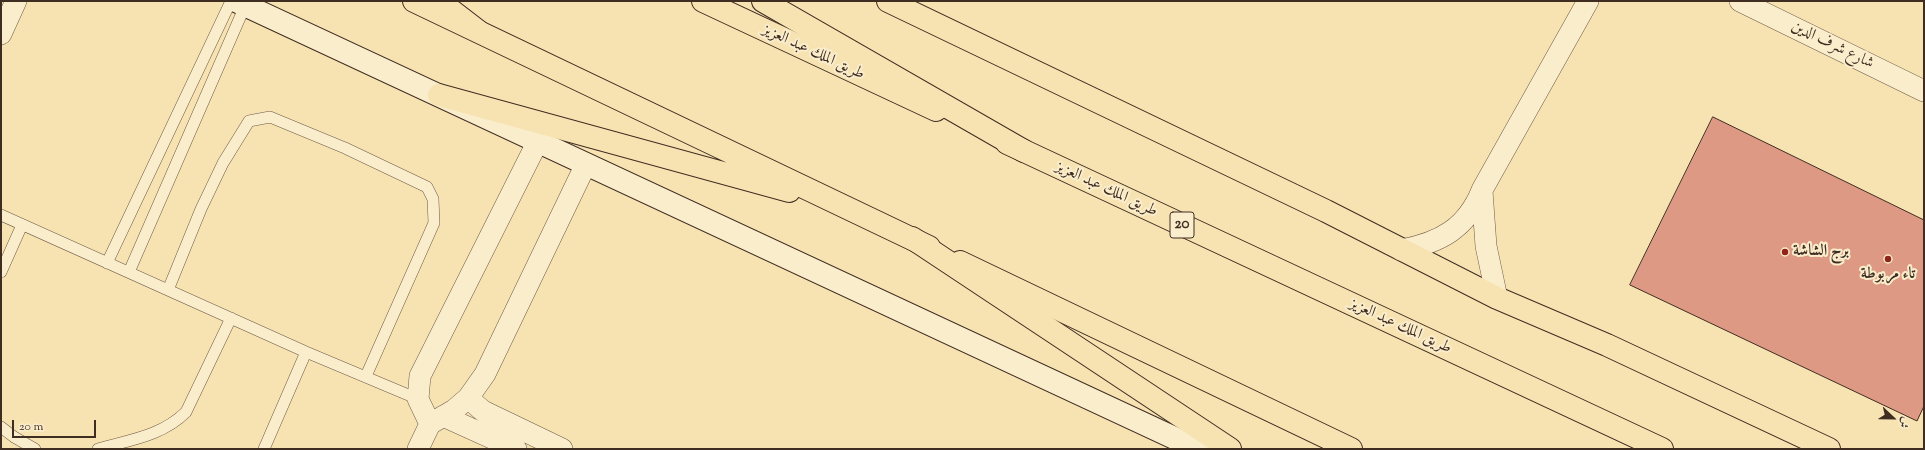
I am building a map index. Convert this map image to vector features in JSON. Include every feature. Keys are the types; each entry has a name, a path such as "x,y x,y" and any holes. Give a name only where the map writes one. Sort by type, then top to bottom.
{"main road":[{"path":"414,1 1351,449"},
{"path":"439,1 478,31"},
{"name":"طريق الملك عبد العزيز","path":"703,1 1662,449"},
{"path":"763,1 1024,151"},
{"path":"888,1 1319,207 1497,298 1607,345 1828,449"},
{"path":"237,2 1198,449"},
{"path":"439,95 843,206"},
{"path":"912,238 1230,449"}],"street":[{"path":"1,34 16,1"},
{"path":"1401,250 1418,247 1435,241 1464,221 1476,207 1482,190 1588,1"},
{"name":"شارع شرف الدين","path":"1740,1 1769,7 1924,91"},
{"path":"516,449 437,420 418,399 420,376 538,141"},
{"path":"418,449 437,420 454,410 468,398 484,374 586,164"},
{"path":"1482,190 1486,246 1497,298"},
{"path":"468,398 483,411 562,449"}],"lane":[{"path":"107,263 237,2"},
{"path":"129,272 237,2"},
{"path":"168,290 201,209 223,163 249,121 270,117 338,146 427,187 433,199 434,223 366,376"},
{"path":"1,215 306,352 418,399"},
{"path":"1,272 22,225"},
{"path":"98,449 162,431 177,421 186,412 231,318"},
{"path":"264,449 306,352"},
{"path":"1,427 14,437 35,449"}],"building":[{"name":"برج الشاشة","path":"1713,117 1924,220 1924,406 1917,421 1630,285"}],"place":[{"name":"برج الشاشة","path":"1785,252"},
{"name":"تاء مربوطة","path":"1888,259"}]}
